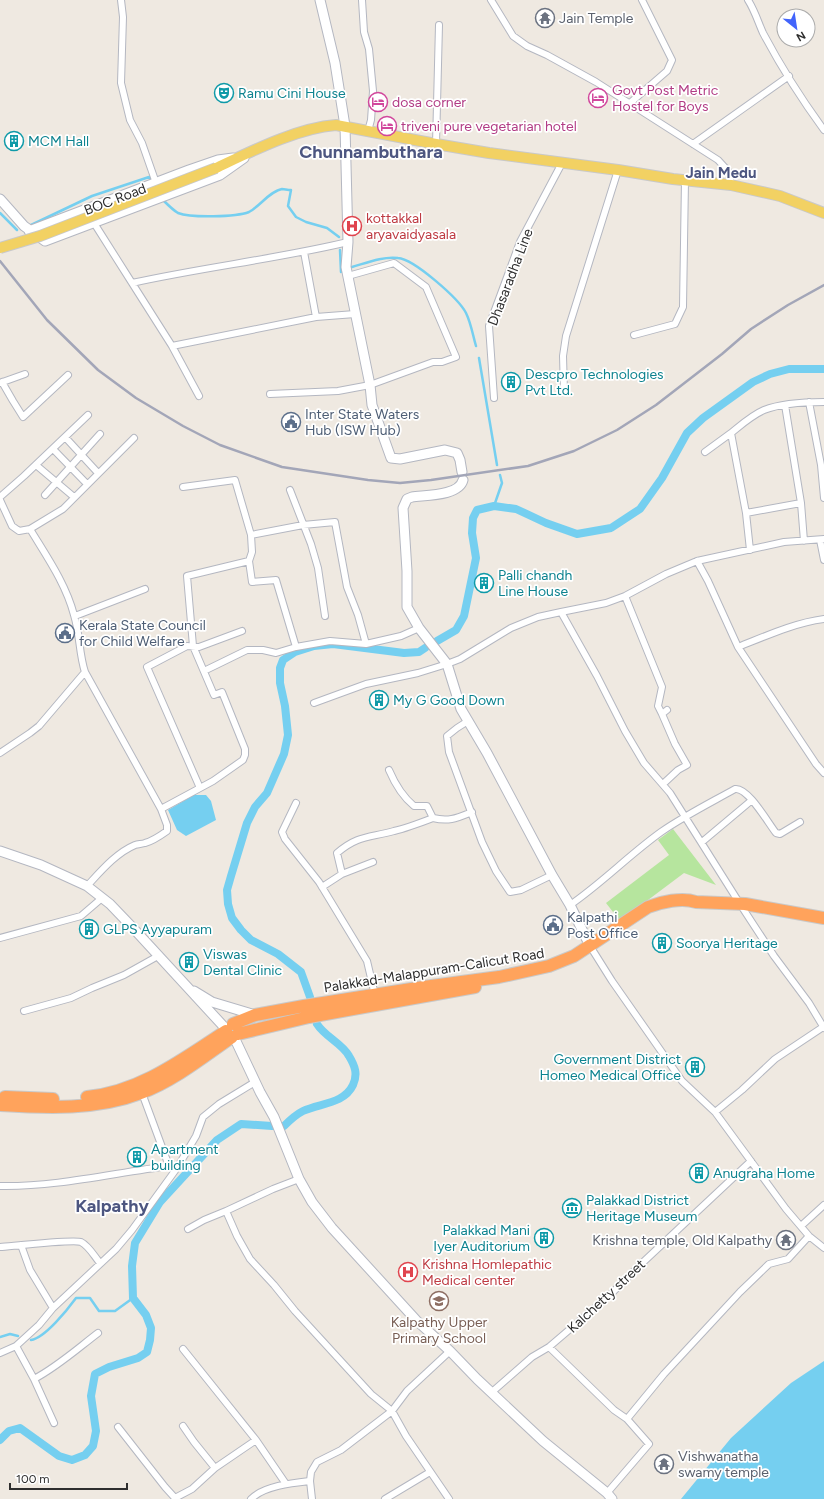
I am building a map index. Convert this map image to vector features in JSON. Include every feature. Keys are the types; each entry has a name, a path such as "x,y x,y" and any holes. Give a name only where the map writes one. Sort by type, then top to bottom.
{"highway":[{"name":"Palakkad-Malappuram-Calicut Road","path":"0,1097 60,1099 97,1096 115,1092 139,1084 159,1074 231,1032 459,990 556,968 577,960 591,948 648,907 655,904 688,899 696,902 740,904 824,918"},
{"name":"Palakkad-Malappuram-Calicut Road","path":"0,1105 58,1107 90,1105 116,1101 142,1093 180,1073 231,1032 255,1015 424,987 499,977 550,966 591,948"}],"main road":[{"path":"0,248 40,236 216,168 258,148 304,131 324,126 336,125 436,144 562,163 731,185 780,196 824,213"}],"street":[{"path":"121,0 123,17 121,83 130,120 142,143 156,183"},
{"path":"320,0 335,63 345,126 348,242 346,267 370,386 372,405 391,458 400,459 445,450 457,453 460,460 462,476 459,488 450,492 412,497 407,499 403,508 407,571 407,607 419,628 447,664 461,709 487,753 552,875 570,905 591,948 612,981 682,1081 715,1112 786,1210 809,1236 824,1248"},
{"path":"362,0 364,32 369,49 373,91 371,120 368,131"},
{"path":"491,0 512,36 527,46 570,68 630,103 718,160 729,172 731,185"},
{"path":"630,103 667,71 672,60 642,0"},
{"path":"748,0 755,11 763,32 824,130"},
{"path":"436,144 439,25"},
{"path":"693,144 789,76"},
{"path":"0,199 30,231 45,241 220,175 258,148"},
{"name":"BOC Road","path":"30,231 218,160 242,156"},
{"name":"Dhasaradha Line","path":"494,398 489,326 520,242 562,163"},
{"path":"564,391 563,356 566,336 618,170"},
{"path":"634,335 675,324 684,308 685,180"},
{"path":"94,223 172,346 199,396"},
{"path":"132,283 186,271 304,252 348,242"},
{"path":"304,252 316,317"},
{"path":"270,394 338,391 370,386 433,362 442,362 456,357 426,287 394,263 348,276"},
{"path":"172,346 316,317 355,314"},
{"path":"25,374 1,383 23,417 68,375"},
{"path":"809,402 821,465 824,498"},
{"path":"705,452 746,421 764,410 785,405 824,402"},
{"path":"785,405 801,503 804,541"},
{"path":"88,415 0,499 12,526 19,531 30,529 63,509 134,438"},
{"path":"731,433 746,513 750,550"},
{"path":"45,495 100,434"},
{"path":"65,437 98,473"},
{"path":"53,449 87,484"},
{"path":"36,465 74,497"},
{"path":"183,487 235,480 251,535 252,552 249,562 252,582 276,580 296,647"},
{"path":"290,490 311,544 318,568 325,616"},
{"path":"746,513 801,503"},
{"path":"251,535 303,524 335,522 348,587 366,644"},
{"path":"30,529 59,577 75,616 81,661 84,672 161,809 167,831 161,836 146,843 136,844 121,853 87,886"},
{"path":"314,703 366,684 418,673 447,664 460,659 511,628 538,617 606,603 625,596 666,574 697,561 784,542 822,540 824,560"},
{"path":"697,561 708,581 738,647 816,764 824,773"},
{"path":"161,809 214,781 243,760 245,755 245,749 222,692 214,695 193,646 187,576 249,562"},
{"path":"75,616 144,589"},
{"path":"625,596 662,687 658,706 675,744 687,765 678,770 663,784"},
{"path":"561,612 644,763 670,793 740,904 774,956 809,1003 823,1027 775,1059 742,1090 715,1112"},
{"path":"738,647 805,622 824,619"},
{"path":"204,671 246,650 263,650 276,653 296,647 330,641 366,644 401,636 419,628"},
{"path":"200,788 147,667 187,646 199,647 242,631"},
{"path":"0,753 39,726 84,672"},
{"path":"662,714 667,710"},
{"path":"468,721 447,736 449,752 482,842 496,871 510,892 522,890 552,875"},
{"path":"389,770 394,782 407,801 414,806 427,806 433,818"},
{"path":"570,905 600,883 659,833 735,789 742,790 752,800 774,830 780,834 800,822"},
{"path":"702,842 752,800"},
{"path":"296,803 282,832 285,840 322,887 367,961 375,996"},
{"path":"342,874 337,854 348,844 363,837 394,831 433,818 445,821 456,819 472,812"},
{"path":"0,851 41,865 87,886 102,898 133,928 186,986 231,1032 274,1117 299,1179 312,1202 332,1228 416,1320 450,1351 477,1379 543,1441 610,1496 649,1444 644,1436 627,1419 614,1410 550,1347"},
{"path":"322,887 342,874 373,862"},
{"path":"0,938 81,916 102,898"},
{"path":"24,1011 71,998 124,975 158,956"},
{"path":"186,986 212,1002 255,1015"},
{"path":"0,1353 16,1346 39,1325 52,1308 116,1249 132,1230 177,1168 196,1136 203,1117 219,1104 256,1082"},
{"path":"142,1093 169,1166"},
{"name":"Kalchetty street","path":"492,1392 532,1357 550,1347 610,1295 751,1161"},
{"path":"0,1186 116,1175 169,1166 177,1168"},
{"path":"188,1229 204,1220 299,1179"},
{"path":"801,1226 824,1206"},
{"path":"226,1211 237,1236 250,1259 371,1394 392,1411 406,1436 449,1499"},
{"path":"627,1419 674,1363 740,1292 769,1264 788,1259 809,1236"},
{"path":"0,1246 63,1241 80,1242 88,1248 100,1263"},
{"path":"21,1245 30,1270 52,1308"},
{"path":"34,1379 61,1362 98,1333"},
{"path":"16,1346 34,1379 54,1423"},
{"path":"183,1349 256,1440 286,1484"},
{"path":"312,1499 310,1481 311,1472 317,1462 341,1450 392,1411 407,1391 450,1351"},
{"path":"183,1426 215,1468"},
{"path":"118,1427 174,1498 192,1489 215,1468 256,1440"},
{"path":"386,1499 430,1472"},
{"path":"251,1499 259,1493 286,1484 310,1481"}],"green space":[{"path":"673,829 716,885 684,873 620,921 606,903 669,855 658,840"}],"water":[{"path":"194,795 206,795 211,801 216,820 186,836 177,830 168,810"},
{"path":"824,1361 824,1499 681,1499 731,1438 791,1383"}],"waterway":[{"path":"31,225 92,196 149,177 150,178"},
{"path":"164,201 176,212 184,215 224,216 249,212 278,190 291,190 288,206 296,217 306,222 327,228 339,237"},
{"path":"0,213 17,230"},
{"path":"340,250 341,272"},
{"path":"352,267 375,260 398,258 405,260 425,272 446,290 462,307 469,321 476,346"},
{"path":"479,358 497,465"},
{"path":"437,641 456,630 464,616 476,558 472,533 473,518 477,510 494,506 516,509 546,523 577,534 611,528 640,509 662,478 687,433 703,418 753,382 770,374 789,369 824,369"},
{"path":"494,506 502,483 500,475"},
{"path":"310,997 301,972 278,954 251,940 232,918 228,904 227,890 247,823 255,807 267,793 284,754 288,735 285,706 280,683 280,668 283,660 295,652 314,646 333,644 404,653 419,652 425,648"},
{"path":"284,1126 303,1111 344,1096 355,1081 355,1070 353,1063 346,1051 324,1033 317,1024"},
{"path":"0,1440 9,1431 20,1428 59,1456 72,1460 85,1455 93,1446 96,1431 91,1396 95,1374 109,1367 138,1358 147,1352 150,1340 151,1328 146,1315 133,1298 132,1266 135,1243 160,1202 217,1140 241,1124 272,1126"},
{"path":"31,1340 37,1338 49,1329 62,1316 76,1298 90,1298 99,1311 115,1311 133,1298"},
{"path":"0,1337 10,1334 18,1336"}],"railway":[{"path":"0,261 47,320 98,370 136,398 183,426 220,445 282,467 368,480 400,483 528,466 574,451 617,430 656,405 722,354 751,329 788,305 824,285"}],"place":[{"name":"Jain Temple","path":"545,18"},
{"name":"Ramu Cini House","path":"224,93"},
{"name":"Govt Post Metric Hostel for Boys","path":"598,98"},
{"name":"dosa corner","path":"378,102"},
{"name":"triveni pure vegetarian hotel","path":"387,126"},
{"name":"MCM Hall","path":"14,141"},
{"name":"kottakkal aryavaidyasala","path":"352,226"},
{"name":"Descpro Technologies Pvt Ltd.","path":"511,382"},
{"name":"Inter State Waters Hub (ISW Hub)","path":"291,422"},
{"name":"Palli chandh Line House","path":"484,583"},
{"name":"Kerala State Council for Child Welfare","path":"65,633"},
{"name":"My G Good Down","path":"379,700"},
{"name":"Kalpathi Post Office","path":"553,925"},
{"name":"GLPS Ayyapuram","path":"89,929"},
{"name":"Soorya Heritage","path":"662,943"},
{"name":"Viswas Dental Clinic","path":"189,962"},
{"name":"Government District Homeo Medical Office","path":"695,1067"},
{"name":"Apartment building","path":"137,1157"},
{"name":"Anugraha Home","path":"699,1173"},
{"name":"Palakkad District Heritage Museum","path":"572,1208"},
{"name":"Palakkad Mani Iyer Auditorium","path":"544,1238"},
{"name":"Krishna temple, Old Kalpathy","path":"786,1240"},
{"name":"Krishna Homlepathic Medical center","path":"408,1272"},
{"name":"Kalpathy Upper Primary School","path":"439,1301"},
{"name":"Vishwanatha swamy temple","path":"664,1464"}],"district":[{"name":"Chunnambuthara","path":"371,152"},
{"name":"Jain Medu","path":"721,173"},
{"name":"Kalpathy","path":"112,1206"}]}
